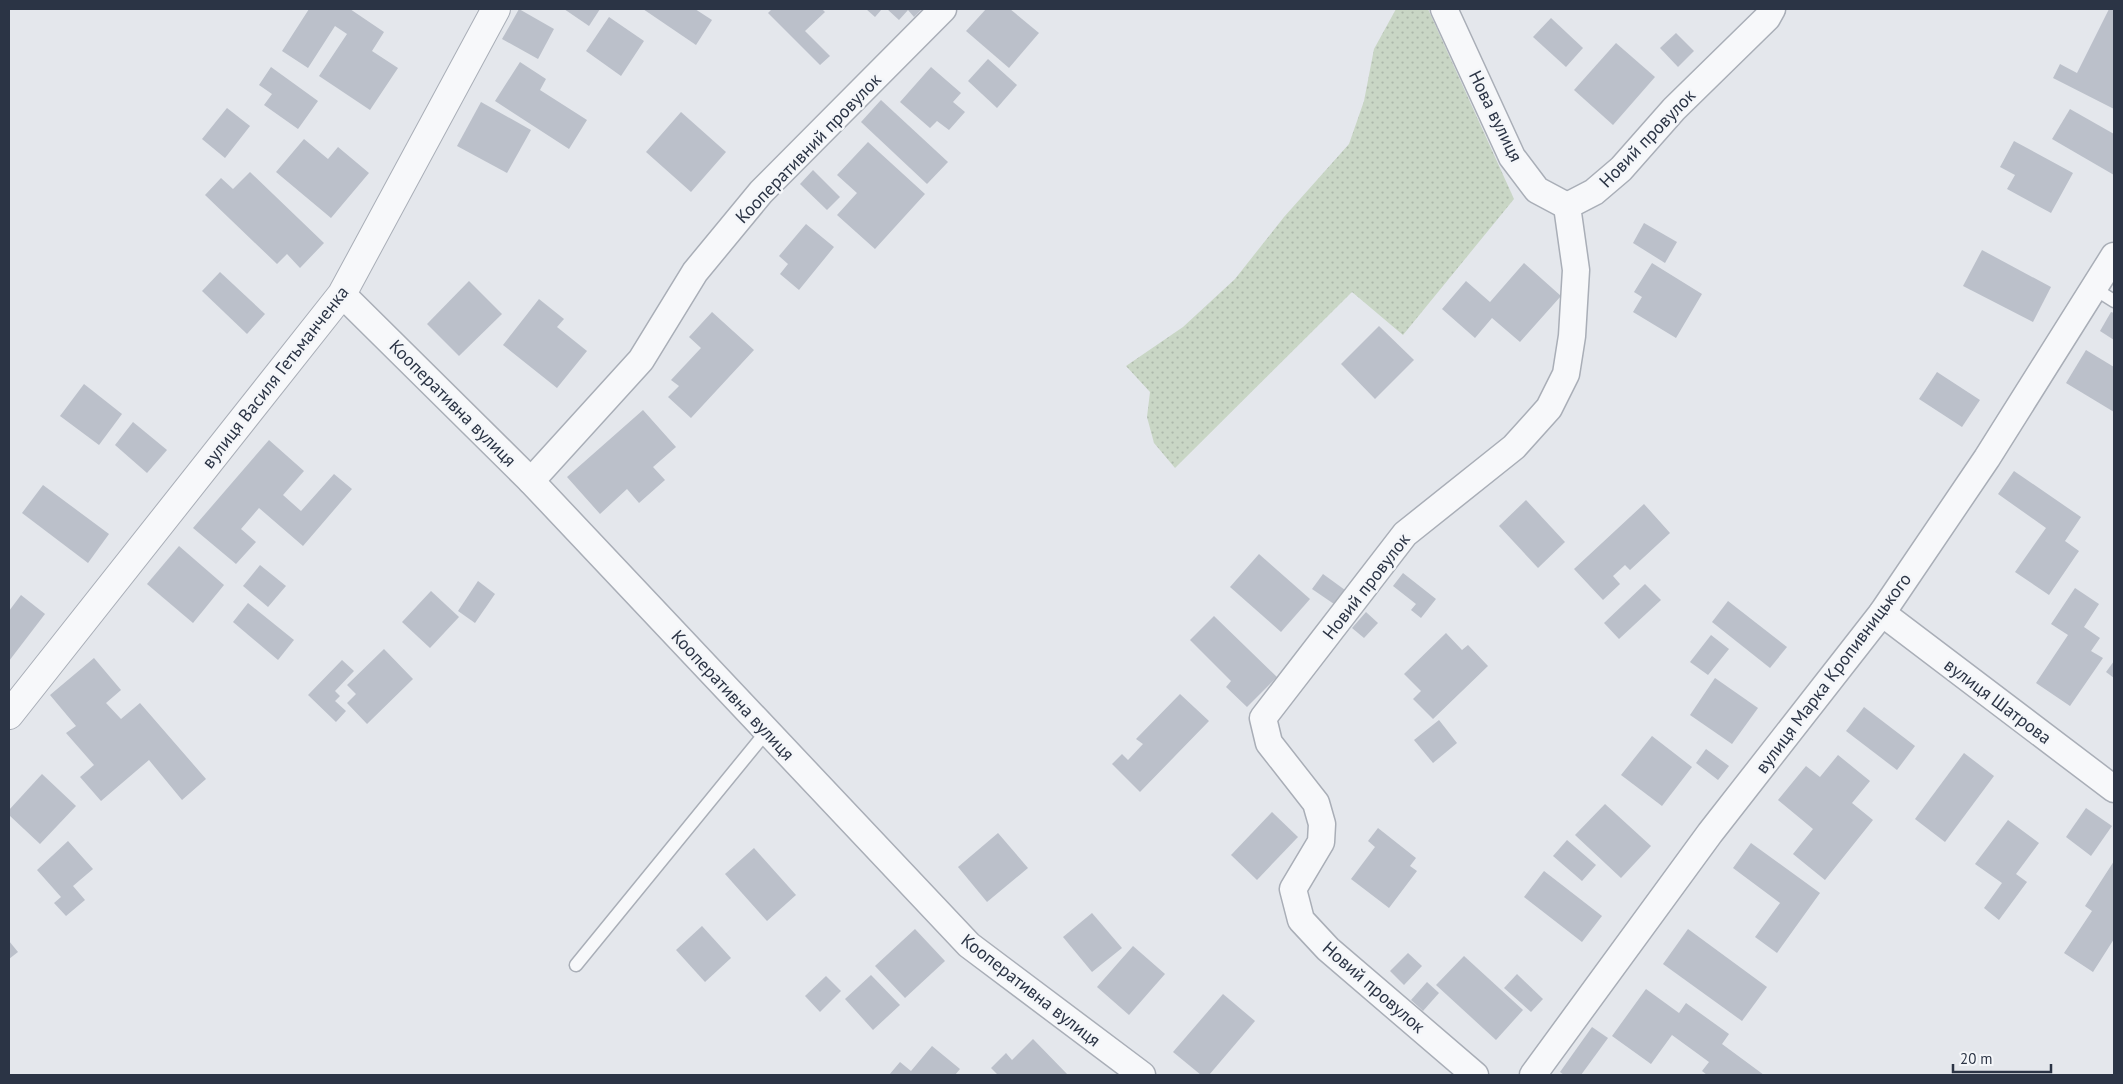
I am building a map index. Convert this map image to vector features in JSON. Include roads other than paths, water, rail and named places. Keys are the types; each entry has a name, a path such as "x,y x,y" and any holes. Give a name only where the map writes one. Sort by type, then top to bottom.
{"street":[{"name":"вулиця Василя Гетьманченка","path":"9,715 342,294 496,9"},
{"name":"Кооперативний провулок","path":"531,481 641,360 694,272 761,192 943,9"},
{"name":"Нова вулиця","path":"1444,9 1512,157 1537,190 1567,206"},
{"name":"Новий провулок","path":"1475,1075 1328,949 1301,920 1293,889 1322,842 1322,824 1316,803 1269,743 1263,718 1405,534 1514,447 1548,408 1566,374 1572,336 1576,270 1567,206 1594,192 1621,169 1674,109 1767,18 1772,9"},
{"name":"вулиця Марка Кропивницького","path":"1533,1075 1710,833 1882,613 1987,458 2105,294 2114,256"},
{"name":"Кооперативна вулиця","path":"342,294 531,481 969,945 1142,1075"},
{"name":"вулиця Шатрова","path":"1882,613 2114,789"}],"lane":[{"path":"576,965 768,731"}]}
